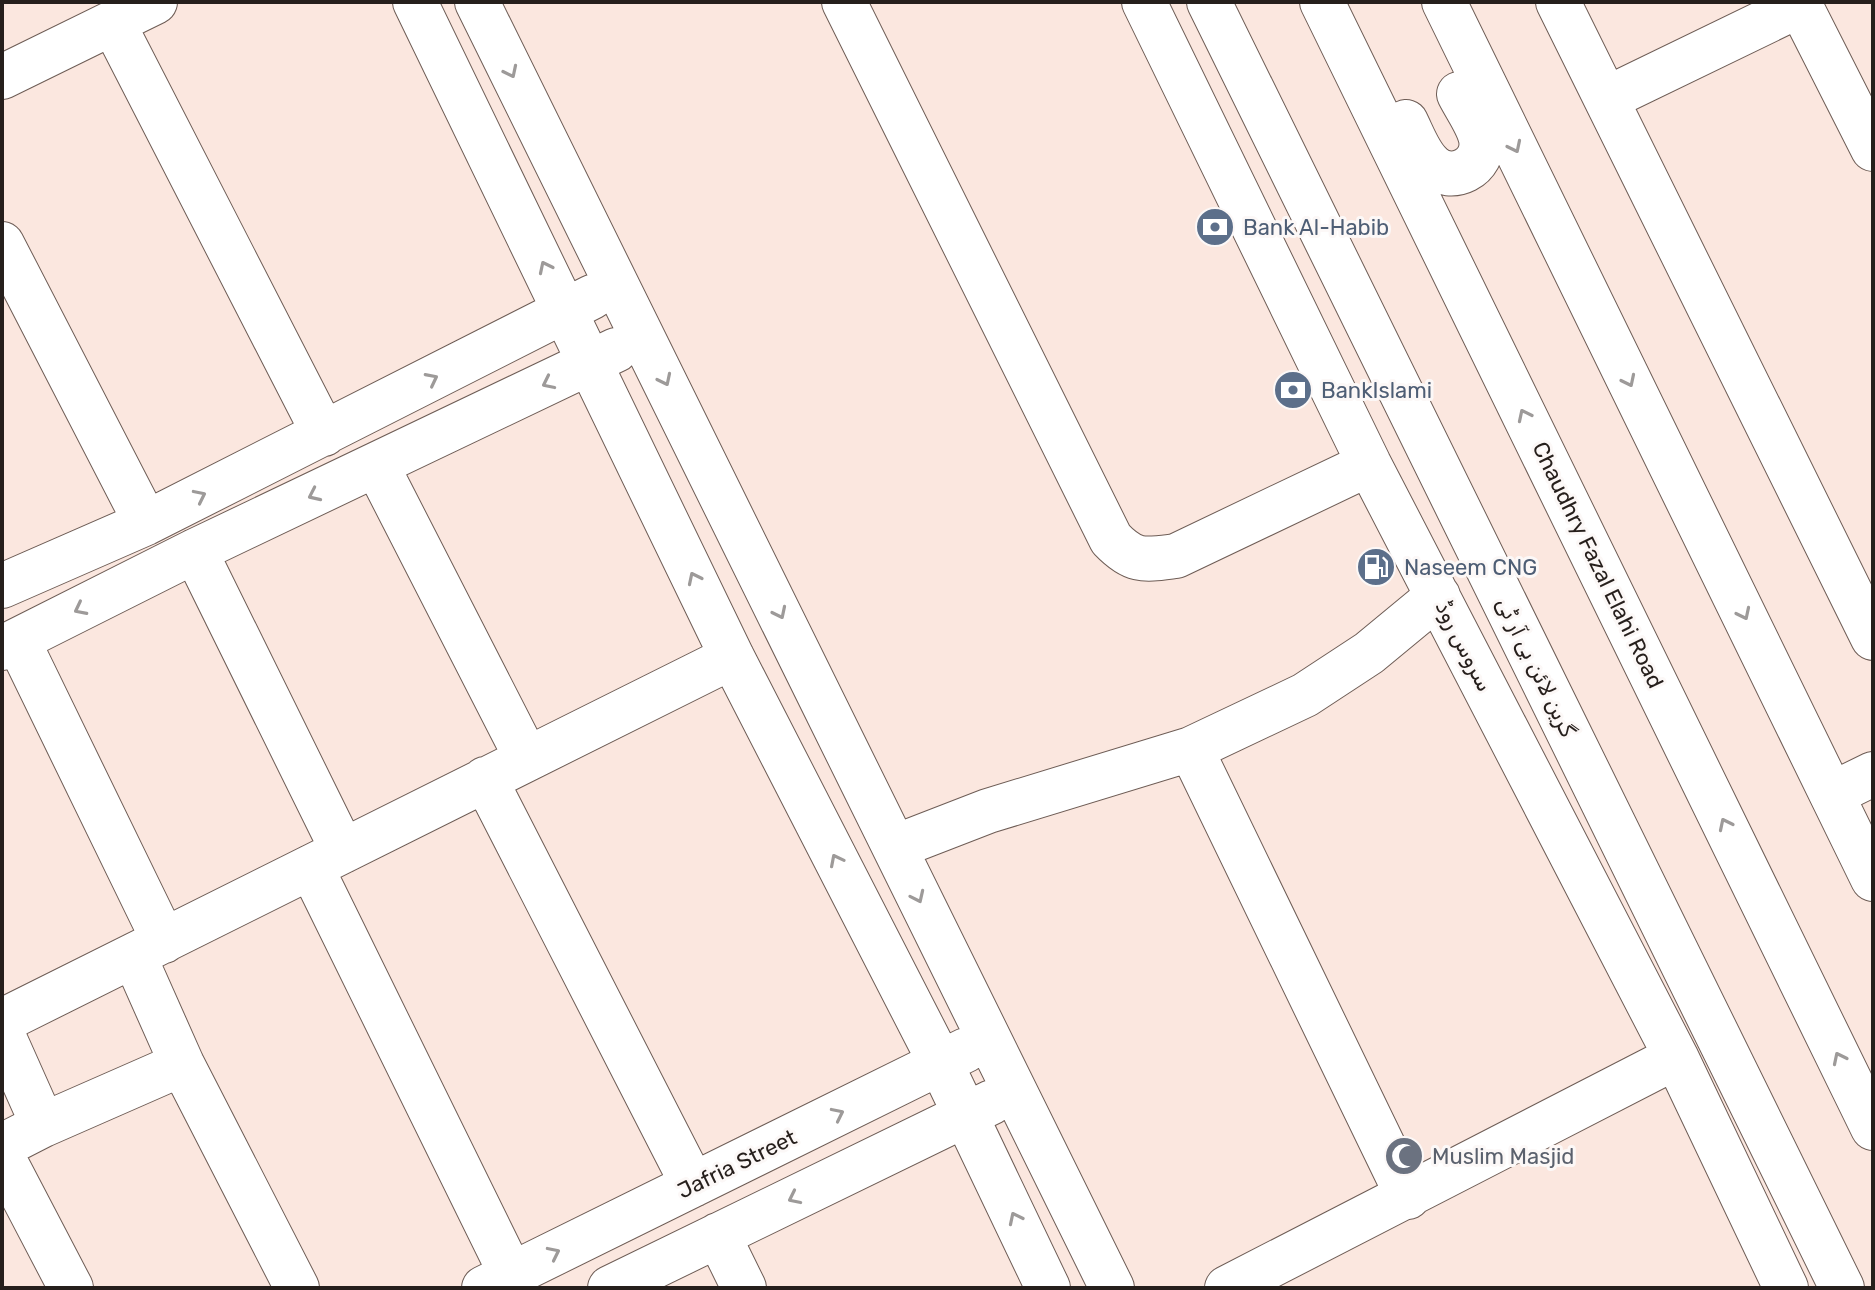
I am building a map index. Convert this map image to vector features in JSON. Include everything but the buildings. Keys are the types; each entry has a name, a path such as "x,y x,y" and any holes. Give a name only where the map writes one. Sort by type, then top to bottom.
{"street":[{"path":"2,77 153,2"},
{"path":"415,2 732,657 941,1064 1048,1288"},
{"path":"477,2 1112,1288"},
{"path":"844,2 1111,539 1125,554 1146,559 1176,556 1369,464"},
{"name":"سروس روڈ","path":"1144,2 1369,464 1676,1057 1779,1285"},
{"name":"گرین لائن بی آر ٹی","path":"1209,2 1842,1288"},
{"name":"Chaudhry Fazal Elahi Road","path":"1322,2 1873,1128"},
{"path":"1347,2 1421,151 1432,167 1441,172 1459,173 1468,170 1479,155 1480,137 1414,2"},
{"path":"1444,2 1873,879"},
{"path":"1558,2 1873,638"},
{"path":"1606,99 1803,4 1873,149"},
{"path":"113,23 324,434"},
{"path":"2,244 146,523"},
{"path":"2,586 146,523 617,284"},
{"path":"297,1288 182,1064 149,948 10,645 195,551 643,336"},
{"path":"377,466 527,759"},
{"path":"195,551 327,859 497,1281"},
{"path":"895,847 988,811 1191,749 1305,695 1369,653 1438,596"},
{"path":"2,1021 732,657"},
{"path":"1191,749 1408,1197"},
{"path":"1832,794 1873,774"},
{"path":"485,779 693,1185"},
{"path":"2,1033 43,1125"},
{"name":"Jafria Street","path":"497,1281 989,1039"},
{"path":"1227,1288 1676,1057"},
{"path":"2,1146 182,1064"},
{"path":"610,1288 1015,1090"},
{"path":"2,1156 71,1288"},
{"path":"718,1235 744,1288"}],"place":[{"name":"Bank Al-Habib","path":"1215,227"},
{"name":"BankIslami","path":"1293,390"},
{"name":"Naseem CNG","path":"1376,567"},
{"name":"Muslim Masjid","path":"1404,1156"}]}
